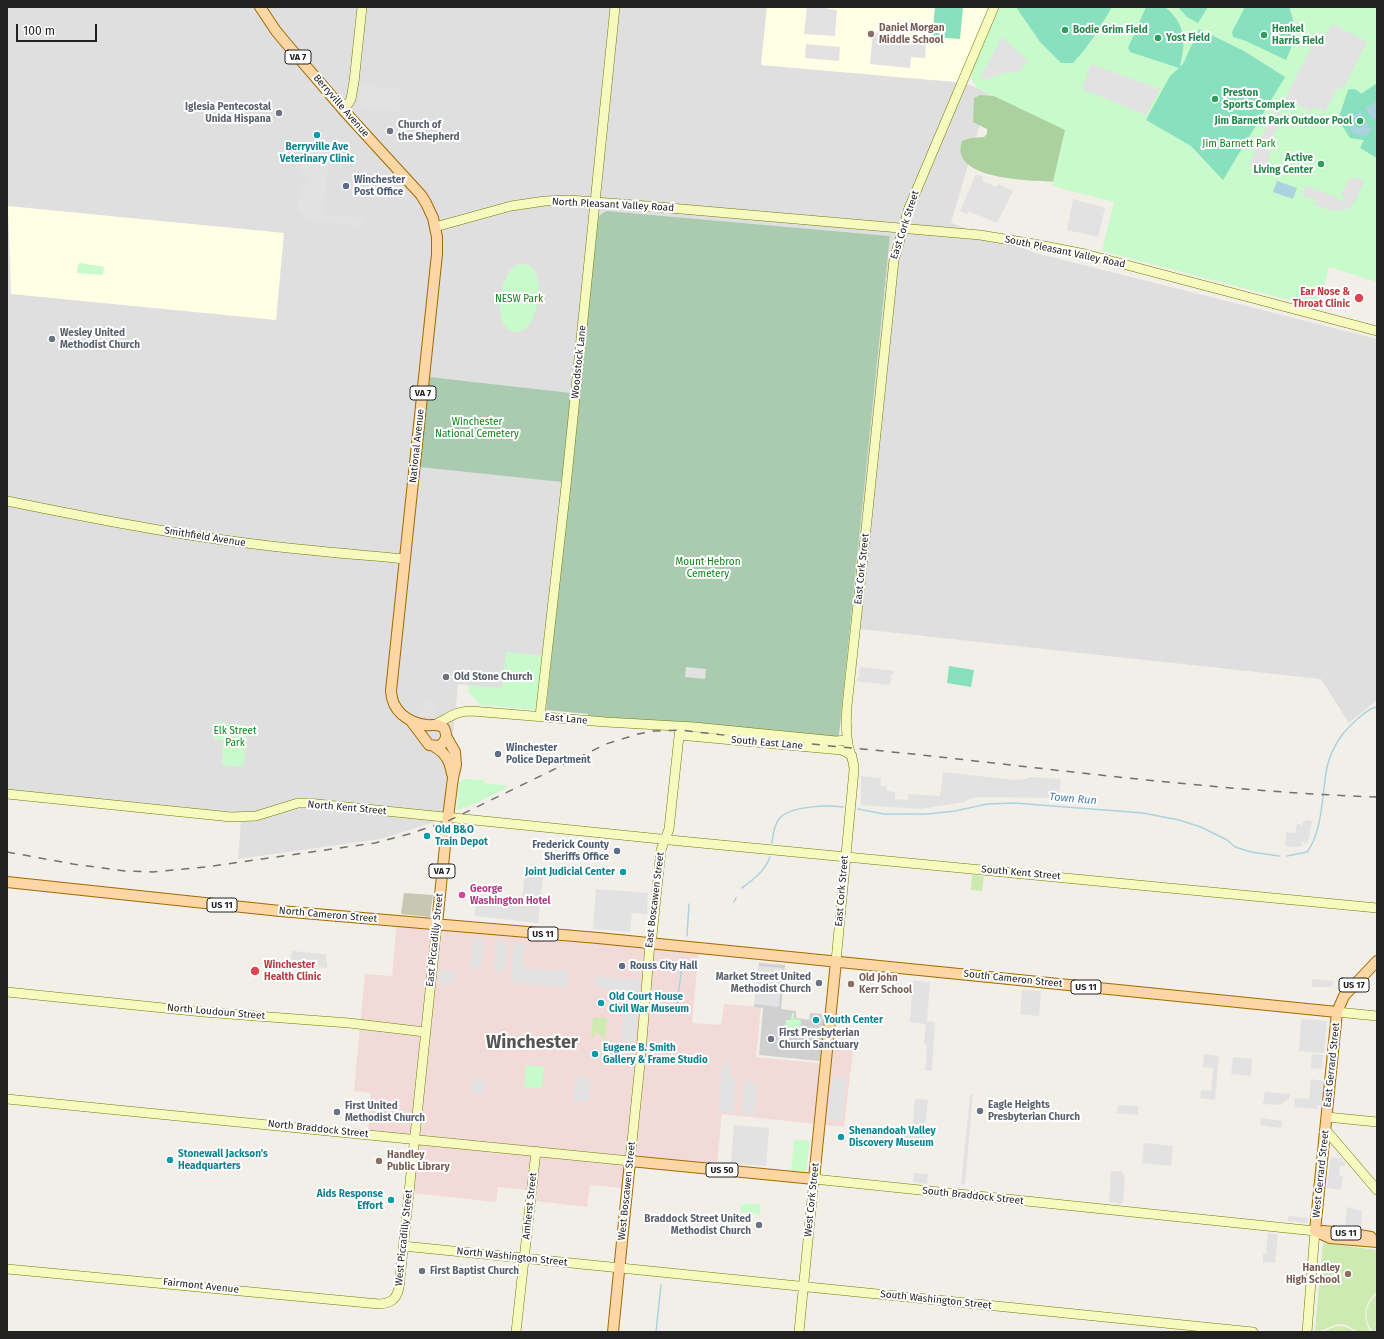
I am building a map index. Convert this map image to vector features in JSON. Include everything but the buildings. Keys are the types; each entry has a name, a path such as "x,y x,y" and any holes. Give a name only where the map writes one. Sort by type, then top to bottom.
{"main road":[{"name":"Berryville Avenue","path":"260,7 276,31 416,189 426,203"},
{"name":"National Avenue","path":"411,721 395,707 391,699 391,691 437,254 435,227 433,218 426,203"},
{"name":"VA 7","path":"411,721 442,726 446,734"},
{"name":"VA 7","path":"411,721 427,743 435,747"},
{"path":"424,737 425,730 433,725"},
{"path":"435,747 444,742 446,734"},
{"name":"East Piccadilly Street","path":"437,924 448,817 456,758 455,752 446,734"},
{"name":"East Piccadilly Street","path":"435,747 441,750 449,761 453,778"},
{"name":"North Cameron Street","path":"7,882 280,911 650,943"},
{"name":"South Cameron Street","path":"650,943 1337,1012"},
{"name":"East Cork Street","path":"825,1068 836,961"},
{"name":"US 17","path":"1337,1012 1344,996 1377,961"},
{"name":"East Gerrard Street","path":"1327,1117 1337,1012"},
{"name":"West Cork Street","path":"814,1180 825,1068"},
{"name":"West Gerrard Street","path":"1315,1231 1327,1117"},
{"name":"South Braddock Street","path":"630,1161 814,1180"},
{"name":"West Boscawen Street","path":"613,1332 630,1161"},
{"name":"South Braddock Street","path":"1315,1231 1346,1233 1377,1238"},
{"name":"South Braddock Street","path":"1315,1231 1330,1238 1377,1242"}],"street":[{"path":"340,105 348,104 351,99 362,7"},
{"name":"Woodstock Lane","path":"540,716 562,531 615,7"},
{"name":"East Cork Street","path":"836,961 854,770 853,757 848,747 847,740 847,706 891,279 896,250 909,208 994,7"},
{"name":"North Pleasant Valley Road","path":"435,227 522,204 559,200 746,215"},
{"name":"South Pleasant Valley Road","path":"746,215 980,235 1056,248 1116,262 1377,331"},
{"name":"Smithfield Avenue","path":"7,501 210,538 405,559"},
{"name":"East Lane","path":"433,725 452,715 471,710 606,722 680,731"},
{"path":"446,734 452,715"},
{"name":"South East Lane","path":"680,731 836,741 847,740"},
{"name":"South East Lane","path":"680,731 841,750 853,757"},
{"name":"East Boscawen Street","path":"640,1051 650,943 661,850 669,829 680,731"},
{"name":"North Kent Street","path":"7,794 231,817 256,816 298,803 307,803 664,839"},
{"name":"South Kent Street","path":"664,839 1377,908"},
{"name":"East Piccadilly Street","path":"425,1032 437,924"},
{"name":"North Loudoun Street","path":"7,992 195,1011 350,1023 425,1032"},
{"name":"South Cameron Street","path":"1337,1012 1377,1016"},
{"name":"West Piccadilly Street","path":"395,1299 399,1288 404,1246 425,1032"},
{"name":"West Boscawen Street","path":"630,1161 640,1051"},
{"name":"North Braddock Street","path":"7,1099 630,1161"},
{"path":"1327,1117 1377,1122"},
{"path":"1325,1129 1377,1190"},
{"name":"Amherst Street","path":"516,1332 536,1151"},
{"name":"South Braddock Street","path":"814,1180 1315,1231"},
{"name":"West Cork Street","path":"799,1332 814,1180"},
{"path":"1307,1332 1315,1231"},
{"name":"North Washington Street","path":"404,1246 620,1268"},
{"name":"South Washington Street","path":"620,1268 1252,1332"},
{"name":"Fairmont Avenue","path":"7,1269 379,1304 391,1302 395,1299"}],"shaded area":[{"path":"7,7 767,7 761,65 962,82 989,94 951,223 1036,253 1377,339 1377,700 1349,723 1321,679 850,628 890,236 607,211 604,212 596,227 551,657 506,652 502,689 458,684 445,819 380,839 238,859 241,822 7,797"},
{"name":"Daniel Morgan Middle School","path":"767,7 990,7 958,82 761,65"},
{"path":"807,7 827,7 827,9 837,10 835,36 804,34"},
{"path":"1332,24 1367,41 1343,89 1338,87 1325,112 1314,107 1311,112 1285,99 1319,32 1326,35"},
{"path":"873,32 921,37 920,42 926,43 925,58 911,57 910,68 870,64"},
{"path":"1002,37 1028,61 1021,68 1020,72 1003,73 989,80 980,77"},
{"path":"806,44 840,47 839,61 805,58"},
{"path":"1091,64 1160,89 1146,115 1082,89"},
{"path":"359,86 401,89 399,112 358,108"},
{"path":"1276,111 1284,116 1265,149 1271,151 1266,168 1260,166 1259,169 1249,166 1257,144"},
{"path":"303,147 330,150 323,215 367,218 362,226 304,220 298,209 300,186 307,186 308,175 301,174"},
{"path":"976,174 983,177 982,181 997,187 998,184 1013,191 997,223 968,211 967,214 960,211"},
{"path":"1350,177 1355,179 1356,177 1364,182 1354,203 1348,209 1340,211 1330,210 1314,205 1316,200 1302,196 1305,186 1337,197 1338,201 1342,201 1345,198 1341,195"},
{"path":"1073,199 1105,208 1098,237 1067,230"},
{"path":"8,206 284,233 276,320 11,294"},
{"path":"686,667 706,669 705,679 685,677"},
{"path":"861,667 895,671 890,677 892,678 889,685 856,681 860,674 858,672"},
{"path":"424,702 437,703 435,717 418,715 418,711 423,711"},
{"path":"943,772 1014,780 1026,779 1030,777 1061,779 1058,798 982,797 972,798 964,802 920,809 861,805 861,776 881,778 880,785 887,787 887,791 895,792 895,799 908,800 908,794 940,796"},
{"path":"1308,820 1312,821 1309,838 1306,844 1302,841 1303,846 1285,846 1286,832 1295,833 1297,824 1302,825 1303,822"},
{"path":"525,873 543,875 538,923 475,916 476,891 480,892 480,895 522,899"},
{"path":"596,889 648,893 647,914 632,913 630,932 593,929"},
{"path":"404,893 433,895 430,917 401,914"},
{"path":"397,922 699,951 692,1023 721,1025 724,1004 761,1007 756,1057 828,1064 831,1039 854,1042 844,1127 722,1114 717,1164 626,1154 622,1188 590,1185 587,1207 536,1201 537,1191 498,1187 496,1202 411,1193 417,1137 368,1132 371,1093 354,1091 365,974 392,976"},
{"path":"473,939 484,940 481,969 470,968"},
{"path":"497,941 508,942 505,972 494,971"},
{"path":"514,942 525,943 523,968 569,971 568,988 511,983"},
{"path":"292,951 326,954 327,968 290,964"},
{"path":"759,963 785,965 781,1009 796,1011 796,1018 809,1020 810,1013 825,1014 820,1061 759,1055 763,1008 754,1007"},
{"path":"758,966 783,968 779,1007 755,1004"},
{"path":"440,970 456,972 455,985 438,983"},
{"path":"595,976 641,980 635,1042 621,1041 626,991 594,987"},
{"path":"1312,979 1333,981 1332,987 1312,987"},
{"path":"913,981 930,982 927,1021 935,1022 932,1071 925,1071 927,1046 924,1043 926,1024 910,1022"},
{"path":"1022,990 1041,991 1039,1016 1020,1014"},
{"path":"1301,1019 1327,1021 1324,1053 1299,1051"},
{"path":"1204,1054 1219,1056 1215,1100 1200,1098 1201,1090 1211,1091 1213,1068 1203,1067"},
{"path":"1312,1054 1323,1055 1322,1069 1311,1068"},
{"path":"1233,1057 1252,1059 1251,1076 1231,1074"},
{"path":"722,1064 731,1065 730,1077 736,1078 733,1113 718,1112"},
{"path":"575,1077 590,1079 589,1102 573,1101"},
{"path":"832,1077 846,1078 842,1121 827,1120"},
{"path":"473,1078 486,1080 483,1094 471,1093"},
{"path":"1311,1079 1324,1081 1321,1106 1317,1105 1317,1109 1294,1107 1295,1098 1309,1099"},
{"path":"744,1081 757,1082 755,1115 742,1114"},
{"path":"1265,1092 1290,1094 1289,1098 1281,1105 1263,1104"},
{"path":"970,1094 973,1094 965,1184 961,1185"},
{"path":"915,1099 928,1100 924,1138 920,1138 920,1143 898,1141 899,1132 912,1133"},
{"path":"1118,1105 1138,1106 1138,1115 1117,1113"},
{"path":"1261,1118 1282,1121 1281,1128 1260,1125"},
{"path":"734,1125 769,1128 766,1166 731,1163"},
{"path":"1144,1143 1173,1146 1171,1166 1142,1163"},
{"path":"1331,1157 1342,1158 1342,1161 1345,1161 1345,1166 1340,1166 1339,1176 1343,1176 1341,1190 1327,1188"},
{"path":"1111,1171 1123,1172 1122,1175 1125,1175 1123,1204 1109,1202"},
{"path":"914,1173 928,1174 927,1184 913,1182"},
{"path":"1347,1207 1362,1211 1361,1226 1345,1225"},
{"path":"1288,1216 1308,1218 1307,1223 1288,1221"},
{"path":"1268,1233 1278,1234 1275,1263 1263,1262 1263,1254 1266,1254"}],"green space":[{"path":"935,7 963,7 960,39 932,37"},
{"name":"Jim Barnett Park","path":"1000,7 1377,7 1377,282 1329,267 1319,308 1102,251 1114,202 1052,186 1065,130 977,88 970,76"},
{"name":"Bodie Grim Field","path":"1016,7 1112,7 1099,29 1079,57 1073,63 1061,63 1040,42"},
{"name":"Preston Sports Complex","path":"1146,7 1165,7 1177,20 1183,34 1183,49 1180,66 1183,64 1199,29 1244,51 1285,77 1223,180 1191,146 1146,120 1170,76 1179,68 1130,52 1128,48"},
{"path":"1178,7 1208,7 1198,23 1187,17"},
{"name":"Henkel Harris Field","path":"1245,7 1289,7 1292,14 1294,34 1286,60 1246,41 1233,37 1232,32"},
{"name":"Jim Barnett Park Outdoor Pool","path":"1377,83 1377,158 1360,148 1364,140 1350,138 1341,124 1344,119 1339,117 1348,90 1355,89 1361,94"},
{"path":"980,95 996,96 1073,126 1056,182 1012,179 995,176 980,171 968,164 961,154 962,141 971,138 984,137 987,134 987,129 973,122 974,98"},
{"name":"Mount Hebron Cemetery","path":"607,211 890,236 838,737 588,717 588,714 546,710 596,227 600,215"},
{"path":"81,263 104,267 103,275 77,273 78,264"},
{"name":"NESW Park","path":"518,264 528,265 534,270 538,280 539,292 533,317 528,326 520,332 511,331 505,326 500,308 503,287 507,277 512,269"},
{"name":"Winchester National Cemetery","path":"429,377 571,393 562,482 420,467"},
{"path":"506,652 544,656 539,706 535,710 481,705 468,692 469,685 502,688"},
{"path":"949,666 974,670 971,687 947,683"},
{"name":"Elk Street Park","path":"215,722 244,725 247,729 244,764 241,767 222,765 223,740 214,739"},
{"path":"466,779 484,780 484,783 510,786 479,802 457,810 459,782"},
{"path":"972,875 984,876 982,891 971,890"},
{"path":"792,1013 794,1013 794,1019 801,1020 800,1031 785,1029 786,1020 791,1020"},
{"path":"593,1017 607,1018 605,1038 600,1037 601,1033 594,1033 594,1037 591,1037"},
{"path":"526,1065 544,1067 542,1088 524,1087"},
{"path":"794,1139 810,1141 806,1172 791,1171"},
{"path":"745,1203 761,1205 760,1214 740,1212 741,1205 745,1205"},
{"name":"Handley High School","path":"1323,1243 1377,1250 1377,1292 1369,1301 1365,1316 1370,1332 1359,1332 1347,1325 1342,1324 1315,1331"},
{"path":"1377,1294 1377,1332 1373,1332 1368,1322 1367,1312 1370,1302"},
{"path":"1338,1326 1346,1327 1356,1332 1324,1332"}],"water":[{"path":"1377,101 1377,117 1373,120 1365,108"},
{"path":"1360,112 1372,131 1365,136 1354,134 1350,129 1355,125 1357,128 1362,127 1360,123 1357,125 1352,118"},
{"path":"1277,181 1297,188 1293,199 1273,192"}],"waterway":[{"name":"Town Run","path":"1287,856 1307,852 1316,834 1321,811 1327,767 1332,751 1340,738 1355,722 1368,710 1377,707"},
{"name":"Town Run","path":"858,809 884,814 928,814 955,811 987,804 1014,803 1143,813 1179,820 1201,827 1227,840 1235,847 1251,852 1279,856"},
{"name":"Town Run","path":"772,843 776,824 779,819 791,811 809,807 843,807"},
{"name":"Town Run","path":"742,888 762,871 770,857"},
{"name":"Town Run","path":"734,902 736,898"},
{"name":"Town Run","path":"687,936 689,904"},
{"name":"Town Run","path":"677,1004 683,959"},
{"name":"Town Run","path":"656,1332 661,1285"}],"railway":[{"path":"7,852 73,864 125,871 153,872 206,867 375,843 448,821 606,744 638,734 654,731 680,730 1216,787 1323,795 1377,797"}],"place":[{"name":"Bodie Grim Field","path":"1065,30"},
{"name":"Daniel Morgan Middle School","path":"871,34"},
{"name":"Henkel Harris Field","path":"1264,35"},
{"name":"Yost Field","path":"1158,38"},
{"name":"Preston Sports Complex","path":"1215,99"},
{"name":"Iglesia Pentecostal Unida Hispana","path":"279,113"},
{"name":"Jim Barnett Park Outdoor Pool","path":"1360,121"},
{"name":"Church of the Shepherd","path":"390,131"},
{"name":"Berryville Ave Veterinary Clinic","path":"317,135"},
{"name":"Active Living Center","path":"1321,164"},
{"name":"Winchester Post Office","path":"346,186"},
{"name":"Ear Nose & Throat Clinic","path":"1359,298"},
{"name":"Wesley United Methodist Church","path":"52,339"},
{"name":"Old Stone Church","path":"446,677"},
{"name":"Winchester Police Department","path":"498,754"},
{"name":"Old B&O Train Depot","path":"427,836"},
{"name":"Frederick County Sheriffs Office","path":"617,851"},
{"name":"Joint Judicial Center","path":"623,872"},
{"name":"George Washington Hotel","path":"462,895"},
{"name":"Rouss City Hall","path":"622,966"},
{"name":"Winchester Health Clinic","path":"255,971"},
{"name":"Market Street United Methodist Church","path":"819,983"},
{"name":"Old John Kerr School","path":"851,984"},
{"name":"Old Court House Civil War Museum","path":"601,1003"},
{"name":"Youth Center","path":"816,1020"},
{"name":"First Presbyterian Church Sanctuary","path":"771,1039"},
{"name":"Eugene B. Smith Gallery & Frame Studio","path":"595,1054"},
{"name":"Eagle Heights Presbyterian Church","path":"980,1111"},
{"name":"First United Methodist Church","path":"337,1112"},
{"name":"Shenandoah Valley Discovery Museum","path":"841,1137"},
{"name":"Stonewall Jackson's Headquarters","path":"170,1160"},
{"name":"Handley Public Library","path":"379,1161"},
{"name":"Aids Response Effort","path":"391,1200"},
{"name":"Braddock Street United Methodist Church","path":"759,1225"},
{"name":"First Baptist Church","path":"422,1271"},
{"name":"Handley High School","path":"1348,1274"}],"district":[{"name":"Winchester","path":"532,1043"}]}
